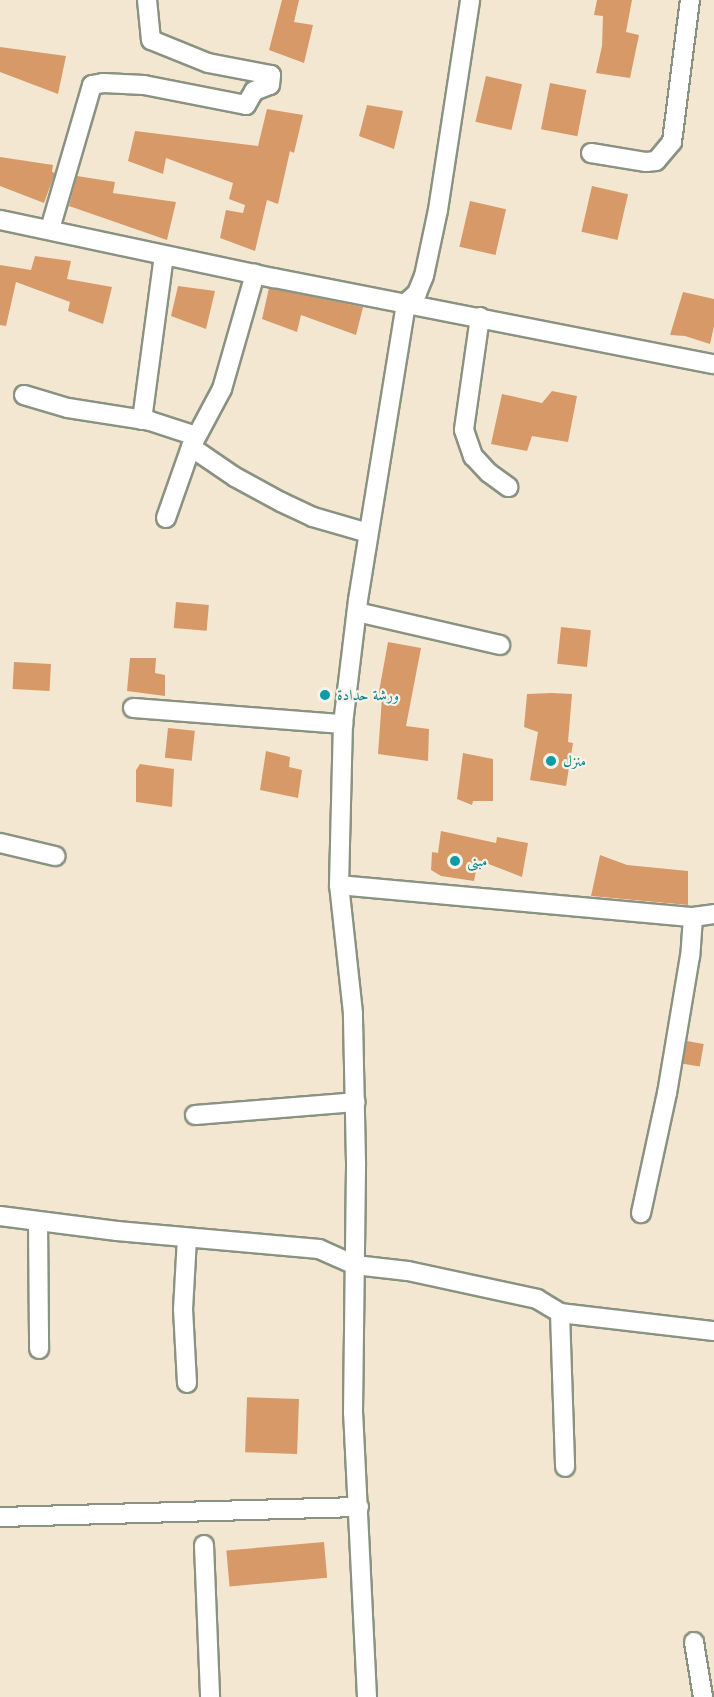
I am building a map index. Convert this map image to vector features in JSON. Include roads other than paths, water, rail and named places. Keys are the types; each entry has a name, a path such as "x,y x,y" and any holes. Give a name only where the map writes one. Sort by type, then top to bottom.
{"street":[{"path":"50,230 92,85 103,83 144,85 246,105 254,91 270,85 271,75 208,63 151,39 147,0"},
{"path":"367,1697 353,1413 355,1102 353,1013 339,885 344,724 368,533 406,303 417,293 424,276 438,210 470,0"},
{"path":"591,153 646,162 656,161 672,142 690,0"},
{"path":"0,220 255,274 714,364"},
{"path":"142,420 164,255"},
{"path":"166,518 194,441 222,389 255,274"},
{"path":"480,317 464,430 473,456 508,488"},
{"path":"24,395 68,408 142,420 194,441 235,477 281,502 313,517 368,533"},
{"path":"357,612 500,645"},
{"path":"133,708 344,724"},
{"path":"0,843 55,856"},
{"path":"339,885 693,917 714,914"},
{"path":"641,1213 667,1093 690,956 693,917"},
{"path":"195,1115 355,1102"},
{"path":"0,1216 187,1238 318,1249 355,1264 408,1271 537,1299 560,1313 714,1331"},
{"path":"38,1222 39,1349"},
{"path":"187,1238 183,1309 187,1383"},
{"path":"560,1313 565,1467"},
{"path":"0,1517 359,1507"},
{"path":"204,1545 210,1697"},
{"path":"694,1642 703,1697"}],"place":[{"name":"ورشة حدادة","path":"325,695"},
{"name":"منزل","path":"551,761"},
{"name":"مبنى","path":"455,861"}]}
